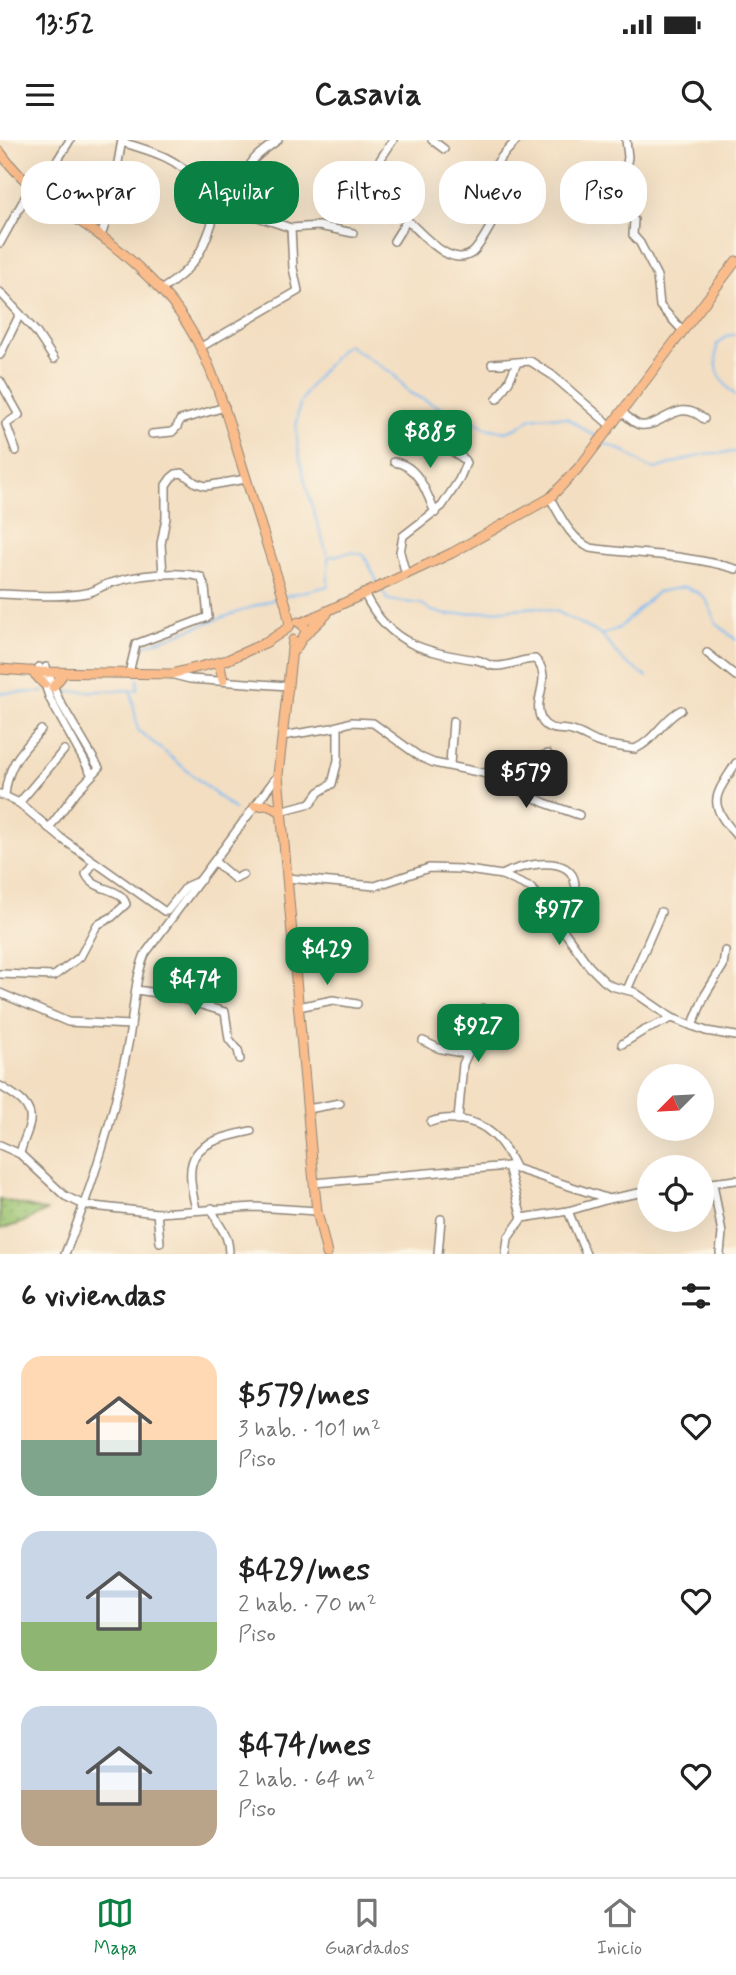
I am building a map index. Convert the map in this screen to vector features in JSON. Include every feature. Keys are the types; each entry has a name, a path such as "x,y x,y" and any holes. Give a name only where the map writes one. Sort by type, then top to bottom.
{"main road":[{"path":"0,152 21,176"},
{"path":"83,224 102,236 161,290 201,347 225,407 297,639"},
{"path":"0,667 171,674 219,662 267,642 294,625 370,593 519,517 550,498 596,446 736,261"},
{"path":"267,642 297,639 332,609"},
{"path":"294,625 306,629 297,639 292,655 278,775 314,1183 327,1254"},
{"path":"219,662 223,680"},
{"path":"41,670 64,673 130,673"},
{"path":"41,670 49,686 64,673"},
{"path":"255,806 267,805 280,811"}],"street":[{"path":"57,161 70,140"},
{"path":"278,140 252,161 241,193 240,207 247,215 291,228 319,226 353,233"},
{"path":"379,161 393,140"},
{"path":"432,140 444,149"},
{"path":"394,241 407,220 452,256 460,258 474,252 500,207 490,186 493,169 517,140"},
{"path":"625,140 628,157 619,208 634,220 633,235 657,276 660,306 684,331"},
{"path":"102,236 109,213 122,141 174,162"},
{"path":"0,243 21,206"},
{"path":"161,290 188,271 204,246 212,224"},
{"path":"201,347 298,291 293,268 291,228"},
{"path":"0,292 36,331 54,359"},
{"path":"0,355 19,314"},
{"path":"503,364 492,364 530,361 552,375 611,426"},
{"path":"497,399 517,363"},
{"path":"0,381 19,415 6,424 16,451"},
{"path":"152,434 172,432 180,420 225,407"},
{"path":"622,412 637,425 643,426 672,413 684,411 695,412 704,419"},
{"path":"407,575 400,552 401,541 411,529 435,513 459,480 466,463 416,427"},
{"path":"394,462 408,466 415,474 435,513"},
{"path":"163,575 161,544 166,518 166,485 171,478 182,473 196,483 206,486 246,479"},
{"path":"550,498 571,534 590,548 707,560 736,569"},
{"path":"0,594 61,596 90,593 101,586 133,577 201,577 208,617 136,644 130,673"},
{"path":"370,593 381,622 398,637 424,649 437,654 482,661 495,667 535,659 543,671 544,679 538,702 539,711 542,720 555,729 572,731 599,743 635,749 651,739 681,710"},
{"path":"707,653 736,676"},
{"path":"41,670 99,768 49,828"},
{"path":"171,674 190,679 288,686"},
{"path":"49,686 50,699 92,775"},
{"path":"282,736 360,721 373,723 420,757 483,773 545,803 579,815"},
{"path":"450,765 453,721"},
{"path":"280,811 308,804 319,792 332,784 338,760 338,726"},
{"path":"41,730 11,767 3,794 19,803 94,862 164,911 171,907 187,886 202,880"},
{"path":"19,803 64,750"},
{"path":"483,773 548,754"},
{"path":"736,763 717,793 715,803 719,814 736,835"},
{"path":"65,1254 84,1205 110,1118 131,1025 140,966 148,949 278,775"},
{"path":"0,974 54,976 80,957 97,925 123,908 126,904 121,895 93,884 88,879 86,874 94,862"},
{"path":"215,862 235,879 243,875"},
{"path":"502,875 526,865 543,864 566,868 574,875 575,884"},
{"path":"286,878 375,886 429,868 502,875 531,888 589,965 611,986 634,992 672,1018 706,1031 736,1036"},
{"path":"627,990 661,912"},
{"path":"692,1026 705,995 723,966 725,951"},
{"path":"136,990 165,994 225,1012 229,1039 240,1059"},
{"path":"0,993 68,1022 131,1025"},
{"path":"298,1007 333,1000 356,1004"},
{"path":"458,1120 466,1054 477,1035 484,1008"},
{"path":"622,1044 672,1018"},
{"path":"423,1041 438,1048 466,1054"},
{"path":"0,1086 25,1102 29,1113 30,1123 20,1154"},
{"path":"307,1109 340,1103"},
{"path":"431,1122 444,1118 489,1130 504,1146 512,1167 522,1219"},
{"path":"196,1209 189,1181 190,1169 196,1155 201,1149 226,1136 251,1131"},
{"path":"0,1145 20,1154 65,1196 84,1205 157,1213 255,1207 317,1211"},
{"path":"314,1183 512,1167 609,1199"},
{"path":"714,1183 736,1180"},
{"path":"714,1189 722,1233 720,1254"},
{"path":"506,1254 508,1238 522,1219 568,1211 637,1193"},
{"path":"212,1208 214,1217 228,1237 229,1254"},
{"path":"568,1211 586,1254"},
{"path":"157,1213 159,1242"},
{"path":"438,1254 441,1219"}],"green space":[{"path":"0,1199 46,1211 19,1224 0,1229"}],"waterway":[{"path":"736,334 727,336 717,344 716,360 721,379 736,396"},
{"path":"327,554 299,455 297,417 301,402 310,387 344,346 348,345 393,374 410,393 441,408 464,415 486,428 506,432 531,418 547,416 567,418 596,437"},
{"path":"603,443 626,452 647,467 655,469 704,454 736,452"},
{"path":"285,596 328,586 328,557 352,552 364,555 378,583"},
{"path":"382,591 388,600 422,604 432,611 447,615 537,607 558,612 602,635 619,628 657,592 685,587 700,594 707,601 716,623 736,640"},
{"path":"139,669 141,647 280,597"},
{"path":"602,635 622,660 647,677"},
{"path":"57,692 137,690 138,678"},
{"path":"131,691 138,730 235,810"},
{"path":"0,693 44,692"}]}
